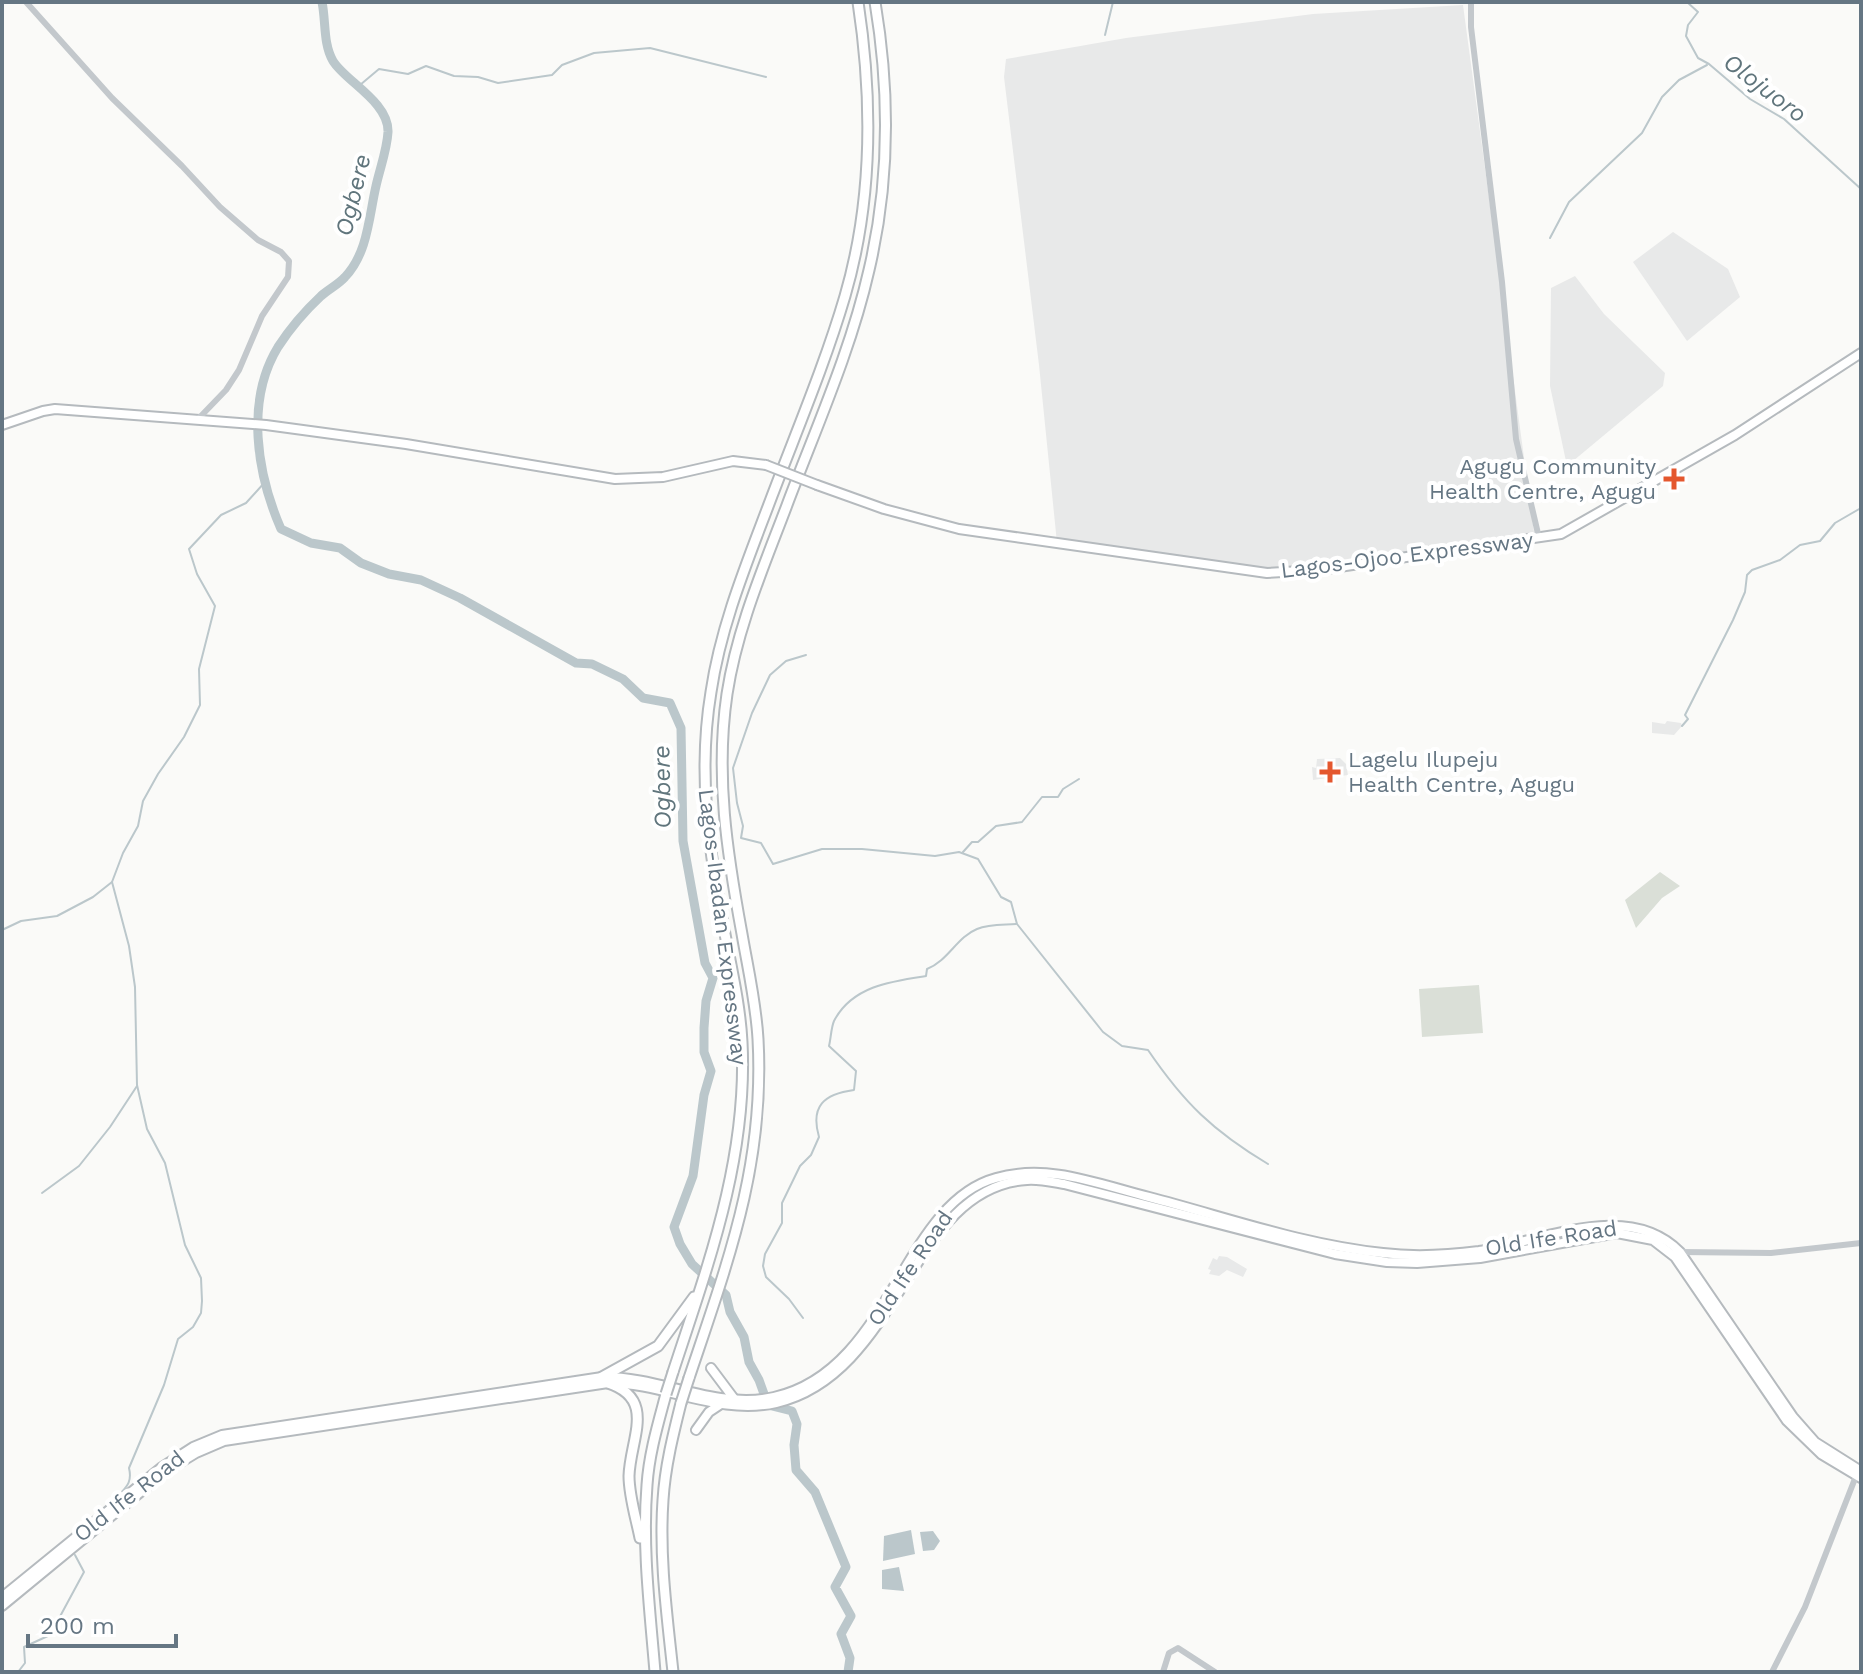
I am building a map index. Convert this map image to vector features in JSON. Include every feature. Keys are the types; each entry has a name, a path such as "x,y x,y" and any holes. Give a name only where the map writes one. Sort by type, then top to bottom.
{"highway":[{"name":"Lagos-Ibadan Expressway","path":"655,1672 646,1557 647,1482 656,1429 722,1218 735,1159 742,1074 738,1010 707,821 704,763 708,711 715,667 733,606 827,350 854,259 865,192 869,123 868,80 858,2"},
{"name":"Lagos-Ibadan Expressway","path":"673,1672 662,1520 668,1460 681,1403 745,1202 758,1116 759,1066 755,1010 722,804 726,705 742,631 838,369 869,270 884,171 887,112 886,78 875,2"},
{"path":"605,1380 658,1346 702,1284"},
{"path":"605,1380 623,1389 637,1408 639,1418 629,1478 646,1557"}],"main road":[{"name":"Lagos-Ojoo Expressway","path":"2,425 55,409 244,423 406,444 615,479 657,478 733,461 766,465 884,509 959,529 1267,573 1319,570 1561,534 1735,435 1861,353"},
{"name":"Old Ife Road","path":"605,1380 721,1404 776,1400 847,1354 873,1323 917,1258 976,1196 1025,1180 1064,1184 1363,1259 1417,1263 1480,1258 1606,1234 1633,1234 1653,1240 1675,1257 1807,1443 1859,1475"},
{"name":"Old Ife Road","path":"1278,1236 1363,1251 1417,1255 1480,1251 1587,1228 1616,1225 1656,1233 1680,1252 1779,1404"},
{"path":"711,1368 736,1400"},
{"name":"Old Ife Road","path":"2,1597 135,1493 174,1466 224,1441 605,1380 650,1380 757,1402"},
{"path":"696,1430 709,1412 721,1404"},
{"name":"Old Ife Road","path":"2,1606 135,1493"}],"street":[{"path":"26,2 112,98 220,207 258,240 281,252 289,261 288,277 262,316 231,385 201,420"},
{"path":"1471,2 1471,27 1502,282 1516,439 1539,538"},
{"path":"1680,1252 1771,1253 1861,1243"},
{"path":"1772,1672 1805,1607 1859,1475"},
{"path":"1163,1672 1169,1653 1178,1648 1215,1672"}],"shaded area":[{"path":"1463,5 1534,532 1411,551 1412,555 1288,577 1057,543 1004,77 1006,59 1126,38 1313,14"},
{"path":"1673,232 1728,269 1740,297 1687,341 1633,262"},
{"path":"1575,276 1604,314 1665,373 1663,386 1567,466 1550,386 1551,288"},
{"path":"1667,721 1681,723 1682,726 1674,735 1652,733 1652,722 1665,724"},
{"name":"Lagelu Ilupeju Health Centre, Agugu","path":"1340,758 1346,764 1348,775 1313,780 1312,767 1316,768 1317,759"},
{"path":"1660,872 1680,886 1662,898 1636,928 1625,900"},
{"path":"1479,985 1483,1033 1422,1037 1419,989"},
{"path":"1219,1256 1227,1257 1247,1269 1243,1277 1227,1270 1219,1276 1209,1274 1213,1258 1217,1260"},
{"path":"911,1530 915,1554 883,1561 884,1536"},
{"path":"933,1531 940,1541 934,1550 923,1551 920,1532"},
{"path":"899,1567 904,1591 882,1589 882,1570"}],"waterway":[{"name":"Ogbere","path":"322,2 326,40 333,61 382,111 388,132 359,257 345,277 321,296 292,327 278,347 261,390 258,438 273,508 281,529 311,543 340,548 361,563 389,574 421,580 460,598 576,663 592,664 623,679 643,698 670,703 681,728 683,841 705,963 713,978 706,1001 704,1028 704,1052 711,1071 704,1095 693,1176 674,1227 692,1264 726,1295 730,1312 744,1337 749,1362 768,1405 792,1411 797,1424 794,1445 796,1470 815,1492 846,1567 835,1587 851,1616 841,1634 850,1658 848,1672"},
{"path":"1105,35 1113,2"},
{"name":"Olojuoro","path":"1687,2 1698,12 1688,25 1686,36 1698,58 1750,99 1784,119 1861,189"},
{"path":"360,85 379,69 408,74 426,66 454,76 478,77 498,83 552,75 562,65 594,53 650,48 766,77"},
{"path":"1550,238 1569,202 1642,133 1662,97 1679,80 1707,65"},
{"path":"114,1501 129,1482 129,1468 164,1385 178,1339 193,1327 201,1313 202,1301 201,1278 185,1245 165,1163 147,1129 137,1085 135,987 129,946 112,882 138,826 143,801 184,737 200,705 199,669 215,606 197,574 189,549 221,515 246,503 265,482"},
{"path":"1682,726 1733,620 1745,592 1747,575 1752,570 1780,560 1800,545 1820,541 1835,523 1861,508"},
{"path":"806,655 786,661 770,675 752,713 733,768 743,826 741,838 761,843 773,864 822,849 862,849 935,856 959,852 978,859 1001,897 1011,902 1017,924 1103,1032 1122,1046 1148,1050 1187,1101 1231,1140 1268,1164"},
{"path":"963,852 996,826 1022,822 1042,797 1058,797 1063,789 1079,779"},
{"path":"2,930 21,921 57,916 93,897 112,882"},
{"path":"803,1318 766,1277 763,1266 765,1254 782,1223 782,1203 819,1137 818,1110 827,1098 854,1090 856,1071 829,1046 834,1021 851,1000 874,987 926,976 927,969 977,929 1016,924"},
{"path":"42,1193 79,1166 137,1086"},
{"path":"18,1672 25,1663 24,1647 50,1635 84,1572 75,1555"}],"place":[{"name":"Agugu Community Health Centre, Agugu","path":"1674,479"},
{"name":"Lagelu Ilupeju Health Centre, Agugu","path":"1330,772"}]}
